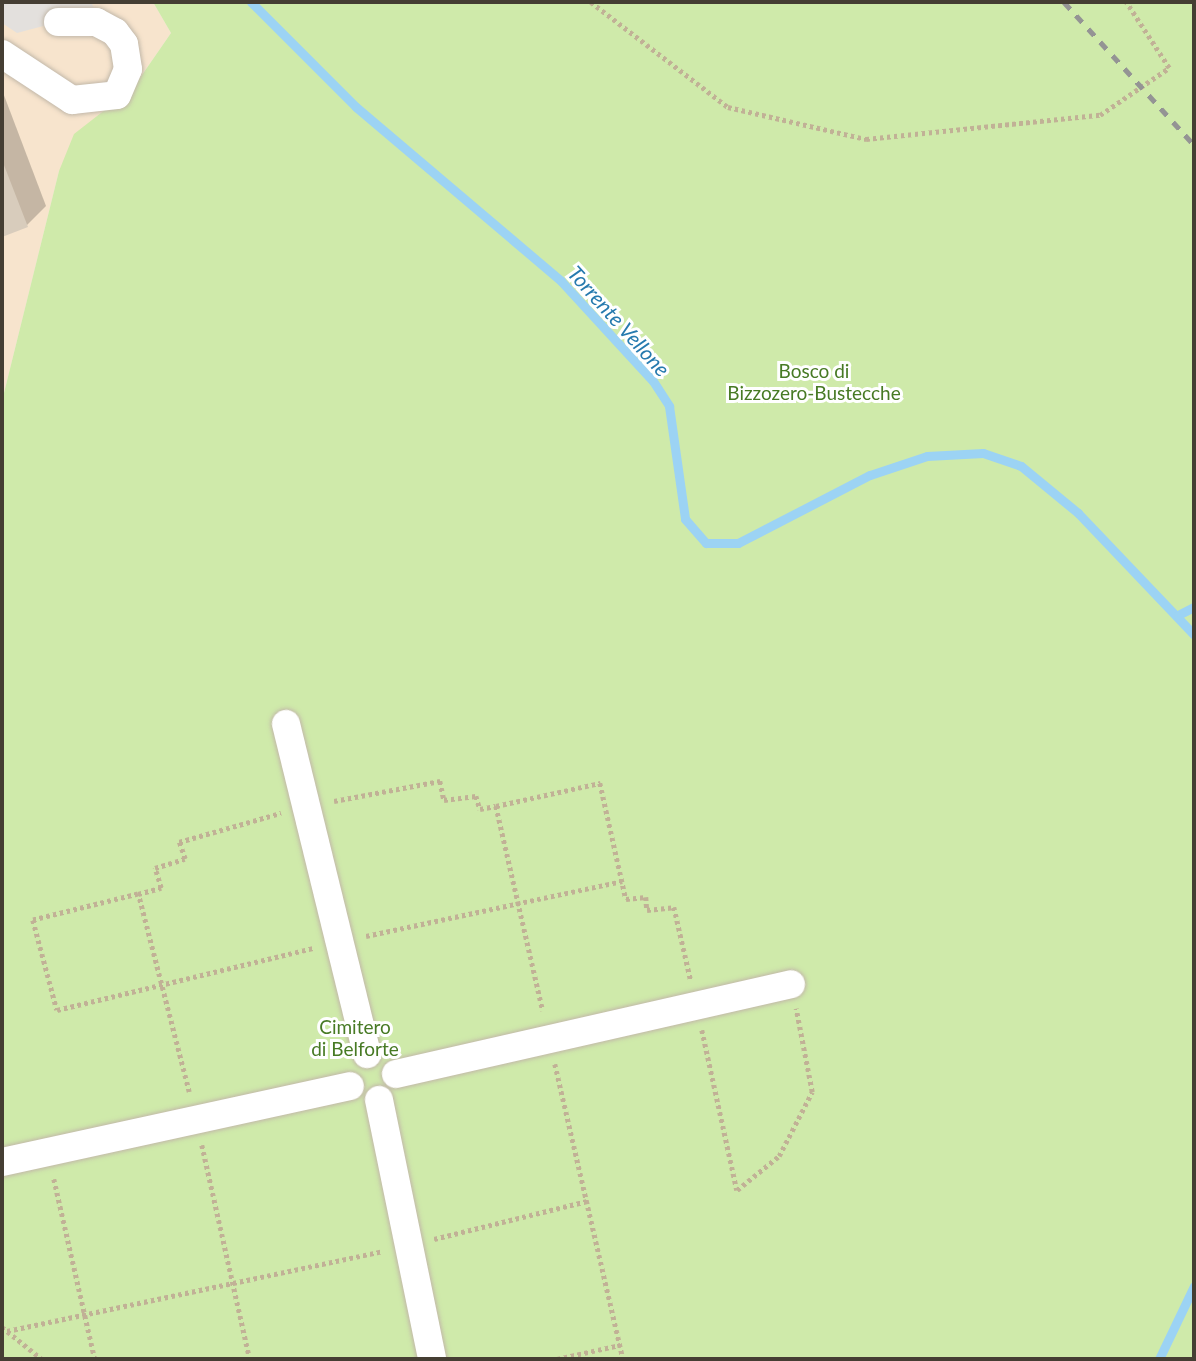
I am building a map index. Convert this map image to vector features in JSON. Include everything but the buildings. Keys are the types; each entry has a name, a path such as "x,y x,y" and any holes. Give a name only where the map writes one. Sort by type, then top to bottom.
{"street":[{"path":"2,54 72,100 117,95 128,69 124,44 115,32 96,22 58,22"},
{"path":"286,724 367,1054"},
{"path":"396,1074 791,985"},
{"path":"367,1054 385,1057 396,1074 394,1088 379,1100 359,1098 350,1086 352,1064 367,1054"},
{"path":"2,1162 350,1086"},
{"path":"379,1100 432,1359"}],"path":[{"path":"591,2 728,107 866,139 1100,115 1169,68 1126,2"},
{"path":"496,806 600,783 626,900 646,897 648,910 674,907 737,1189 779,1156 812,1092 791,985"},
{"path":"138,894 33,920 57,1010 339,942 622,881"},
{"path":"47,1152 88,1317 95,1359"},
{"path":"7,1331 88,1317 408,1245 587,1201"},
{"path":"2,1327 42,1359"},
{"path":"557,1359 620,1345"}],"shaded area":[{"path":"2,2 153,2 171,33 133,88 59,171 2,401"},
{"path":"2,2 91,2 96,12 17,33 2,23"}],"green space":[{"name":"Bosco di Bizzozero-Bustecche","path":"153,2 1194,2 1194,1359 2,1359 2,401 59,171 74,134 133,88 171,33"}],"waterway":[{"name":"Torrente Vellone","path":"251,2 356,107 561,281 653,381 669,406 685,519 706,543 738,543 870,475 927,456 983,453 1021,466 1078,513 1194,635"},
{"path":"1178,615 1194,607"},
{"name":"Torrente Vellone","path":"1159,1359 1194,1286"}],"railway":[{"path":"1064,2 1194,145"}],"park label":[{"name":"Cimitero di Belforte","path":"355,1038"}]}
